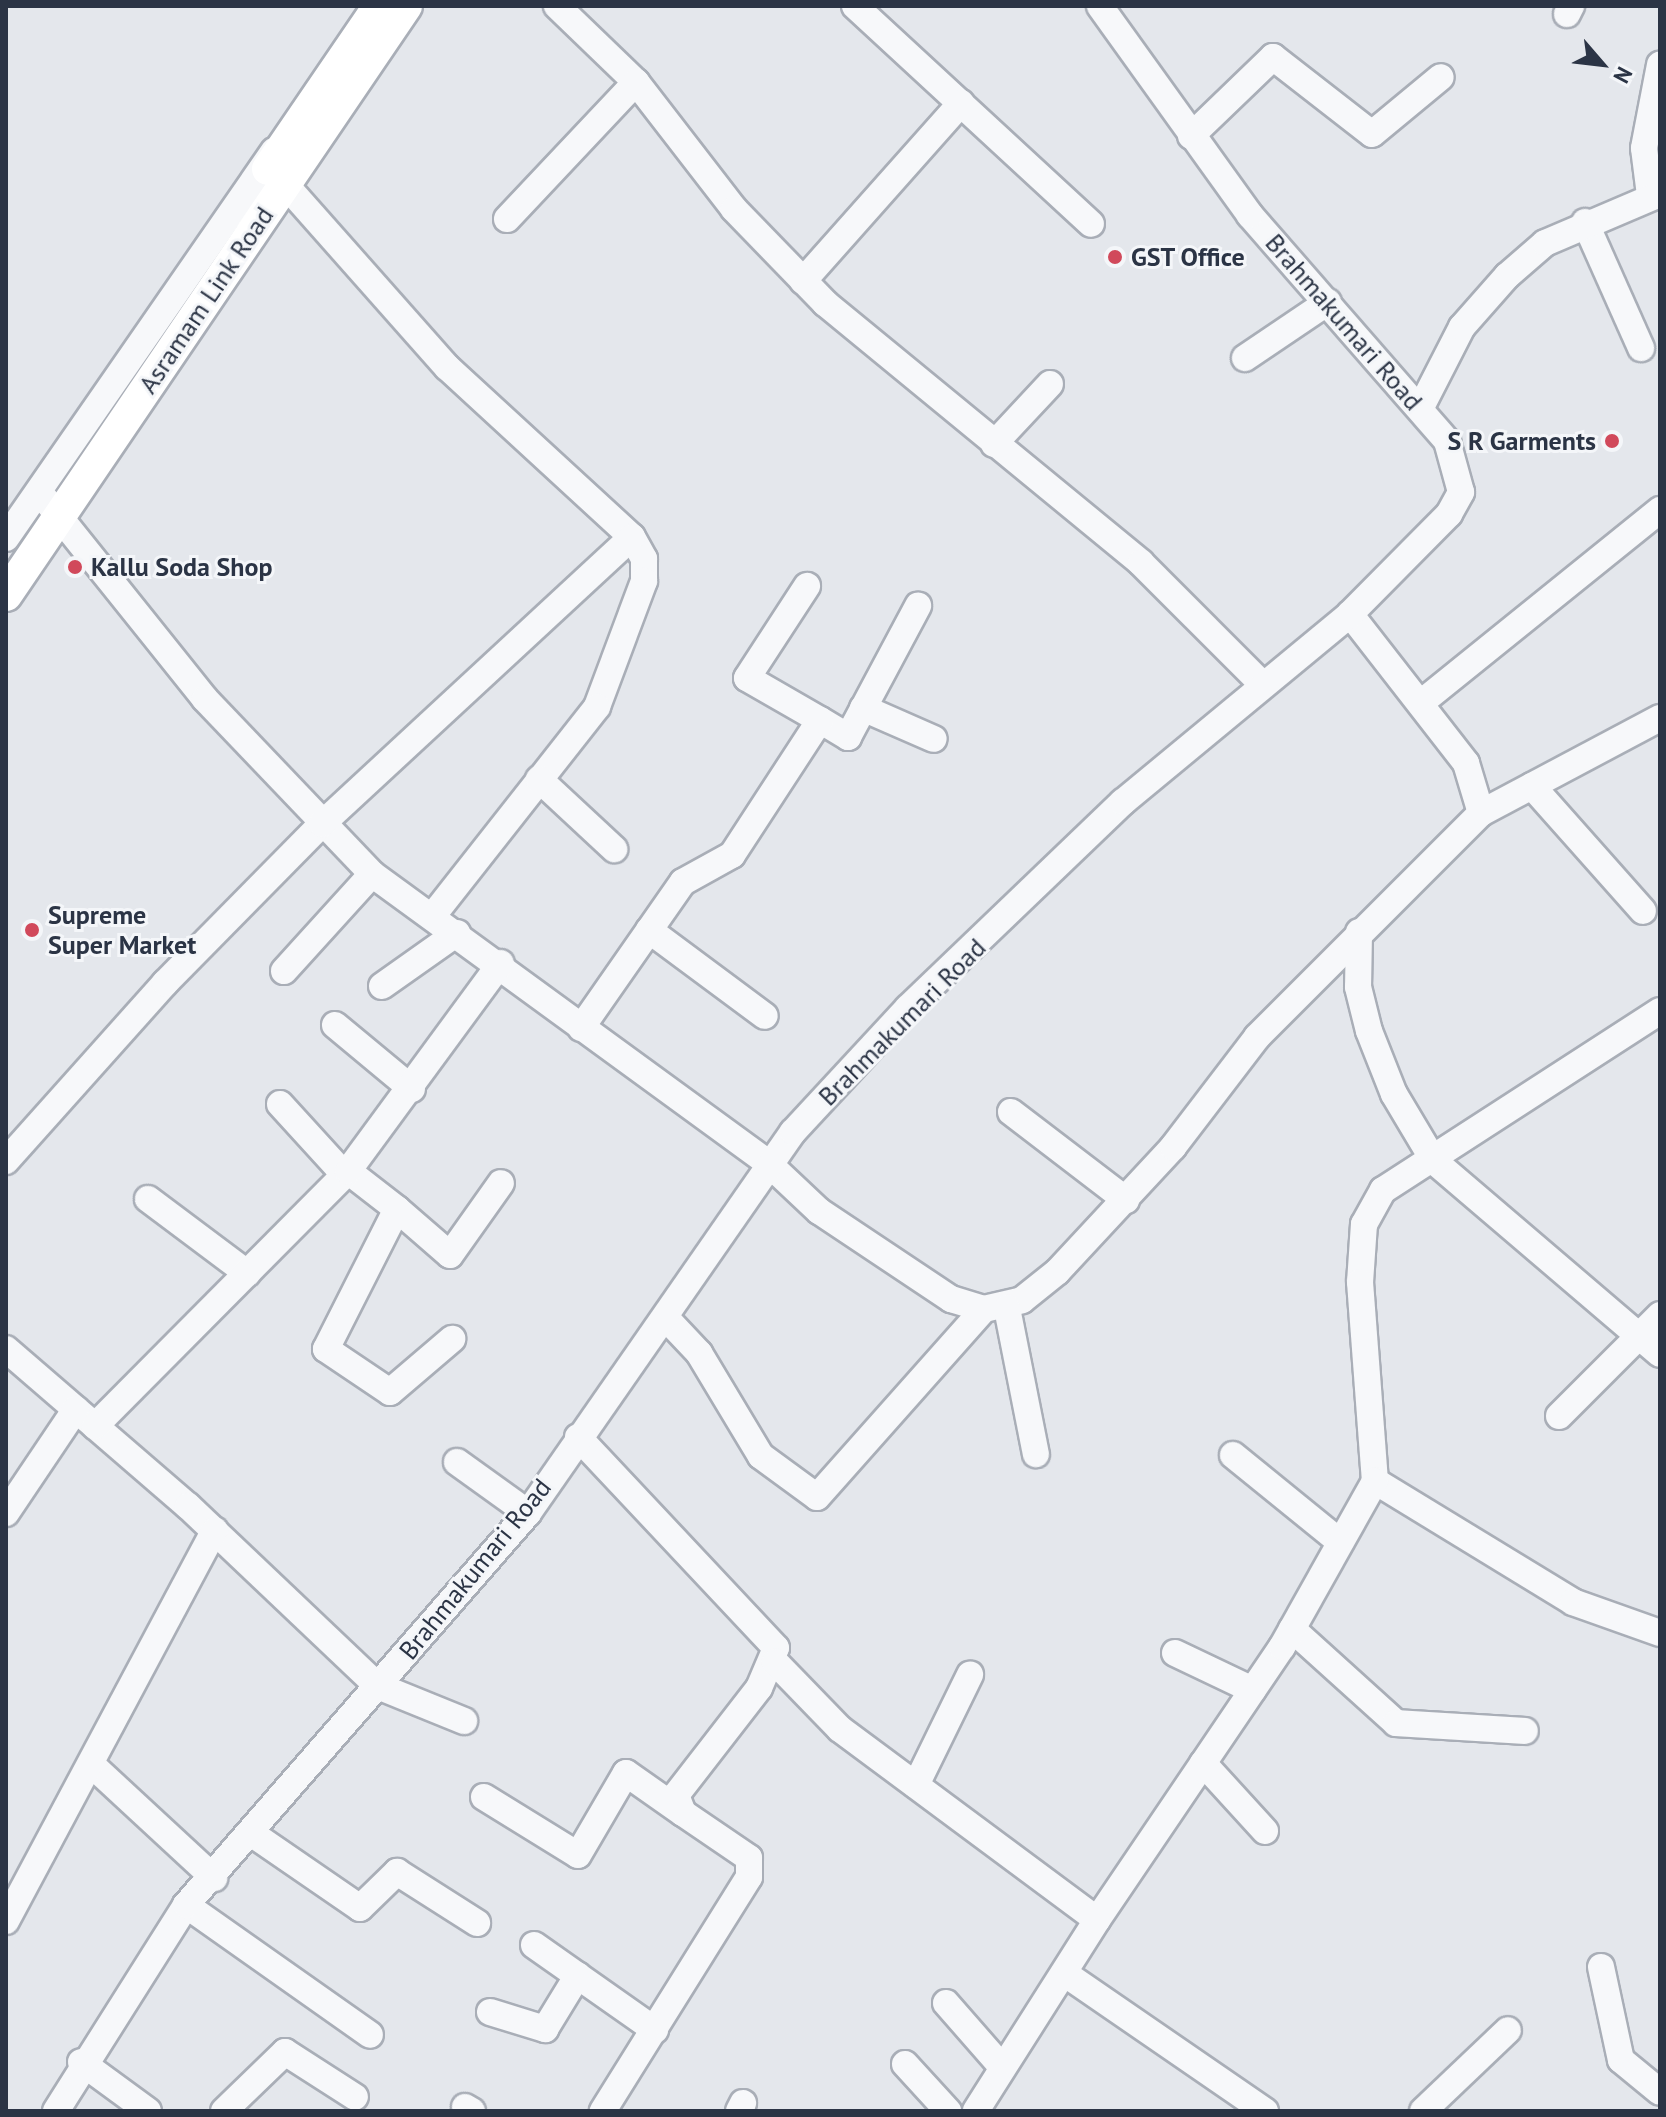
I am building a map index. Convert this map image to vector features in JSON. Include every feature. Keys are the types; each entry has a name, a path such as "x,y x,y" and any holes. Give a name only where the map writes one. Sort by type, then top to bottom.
{"main road":[{"name":"Asramam Link Road","path":"6,595 52,508 376,6"},
{"name":"Asramam Link Road","path":"6,556 52,508 406,6"}],"street":[{"path":"6,538 376,6"},
{"path":"557,6 636,82 734,209 803,281 994,444 1141,563 1261,683"},
{"path":"855,6 1091,224"},
{"name":"Brahmakumari Road","path":"56,2111 81,2062 186,1905 214,1878 528,1513 768,1163 908,1008 1123,802 1261,683 1350,614 1449,514 1461,492 1458,462 1420,409 1191,136 1100,6"},
{"path":"1191,136 1273,57 1372,134 1441,77"},
{"path":"1420,409 1462,327 1545,243 1585,222 1655,194 1644,148 1660,65"},
{"path":"507,219 636,82"},
{"path":"803,281 961,103"},
{"path":"284,183 447,367 632,537 644,581 597,707 432,917"},
{"path":"1585,222 1641,348"},
{"path":"1245,358 1328,302"},
{"path":"994,444 1050,384"},
{"path":"52,508 205,699 372,874 501,963 581,1028 768,1163 893,1262 951,1299 996,1308"},
{"path":"1422,702 1660,510"},
{"path":"6,1161 165,983 322,824 632,537"},
{"path":"807,586 747,678 848,737 918,606"},
{"path":"1350,614 1422,702 1466,763 1481,813"},
{"path":"863,708 934,739"},
{"path":"665,1317 699,1353 761,1456 817,1497 996,1308 1057,1272 1126,1200 1257,1037 1359,932 1454,848 1481,813 1660,718"},
{"path":"581,1028 683,882 732,855 820,720"},
{"path":"539,779 614,849"},
{"path":"1532,786 1643,911"},
{"path":"284,971 372,874"},
{"path":"649,930 765,1016"},
{"path":"1359,932 1358,987 1369,1031 1394,1094 1434,1161 1660,1354"},
{"path":"382,986 457,933"},
{"path":"6,1513 86,1417 247,1273 346,1172 412,1089 501,963"},
{"path":"976,2111 1097,1920 1292,1629 1375,1481 1360,1282 1364,1224 1383,1190 1434,1161 1660,1011"},
{"path":"335,1025 412,1089"},
{"path":"280,1104 346,1172 397,1209 450,1255 501,1183"},
{"path":"1011,1112 1126,1200"},
{"path":"148,1199 247,1273"},
{"path":"397,1209 326,1349 390,1392 452,1339"},
{"path":"996,1308 1036,1454"},
{"path":"1559,1416 1635,1332 1660,1315"},
{"path":"6,1349 215,1530 378,1686 464,1721"},
{"path":"578,1437 771,1638 775,1662 840,1729 1097,1920"},
{"path":"1233,1455 1340,1542"},
{"path":"457,1462 528,1513"},
{"path":"1375,1481 1573,1602 1660,1633"},
{"path":"6,1921 215,1530"},
{"path":"1292,1629 1396,1723 1525,1731"},
{"path":"1175,1653 1253,1690"},
{"path":"683,1813 676,1795 683,1779 775,1662"},
{"path":"916,1785 970,1675"},
{"path":"1203,1763 1265,1831"},
{"path":"91,1764 214,1878"},
{"path":"484,1797 578,1855 626,1773 749,1858 751,1868 603,2111"},
{"path":"251,1833 360,1908 397,1872 477,1923"},
{"path":"186,1905 370,2035"},
{"path":"534,1945 655,2030"},
{"path":"1601,1967 1621,2060 1660,2092"},
{"path":"1064,1973 1265,2111"},
{"path":"490,2012 545,2029 578,1975"},
{"path":"946,2003 1002,2067"},
{"path":"1423,2111 1508,2030"},
{"path":"235,2108 285,2052 355,2097"},
{"path":"81,2062 148,2111"},
{"path":"905,2064 948,2111"}],"place":[{"name":"GST Office","path":"1115,257"},
{"name":"S R Garments","path":"1612,441"},
{"name":"Kallu Soda Shop","path":"75,567"},
{"name":"Supreme Super Market","path":"32,930"}]}
